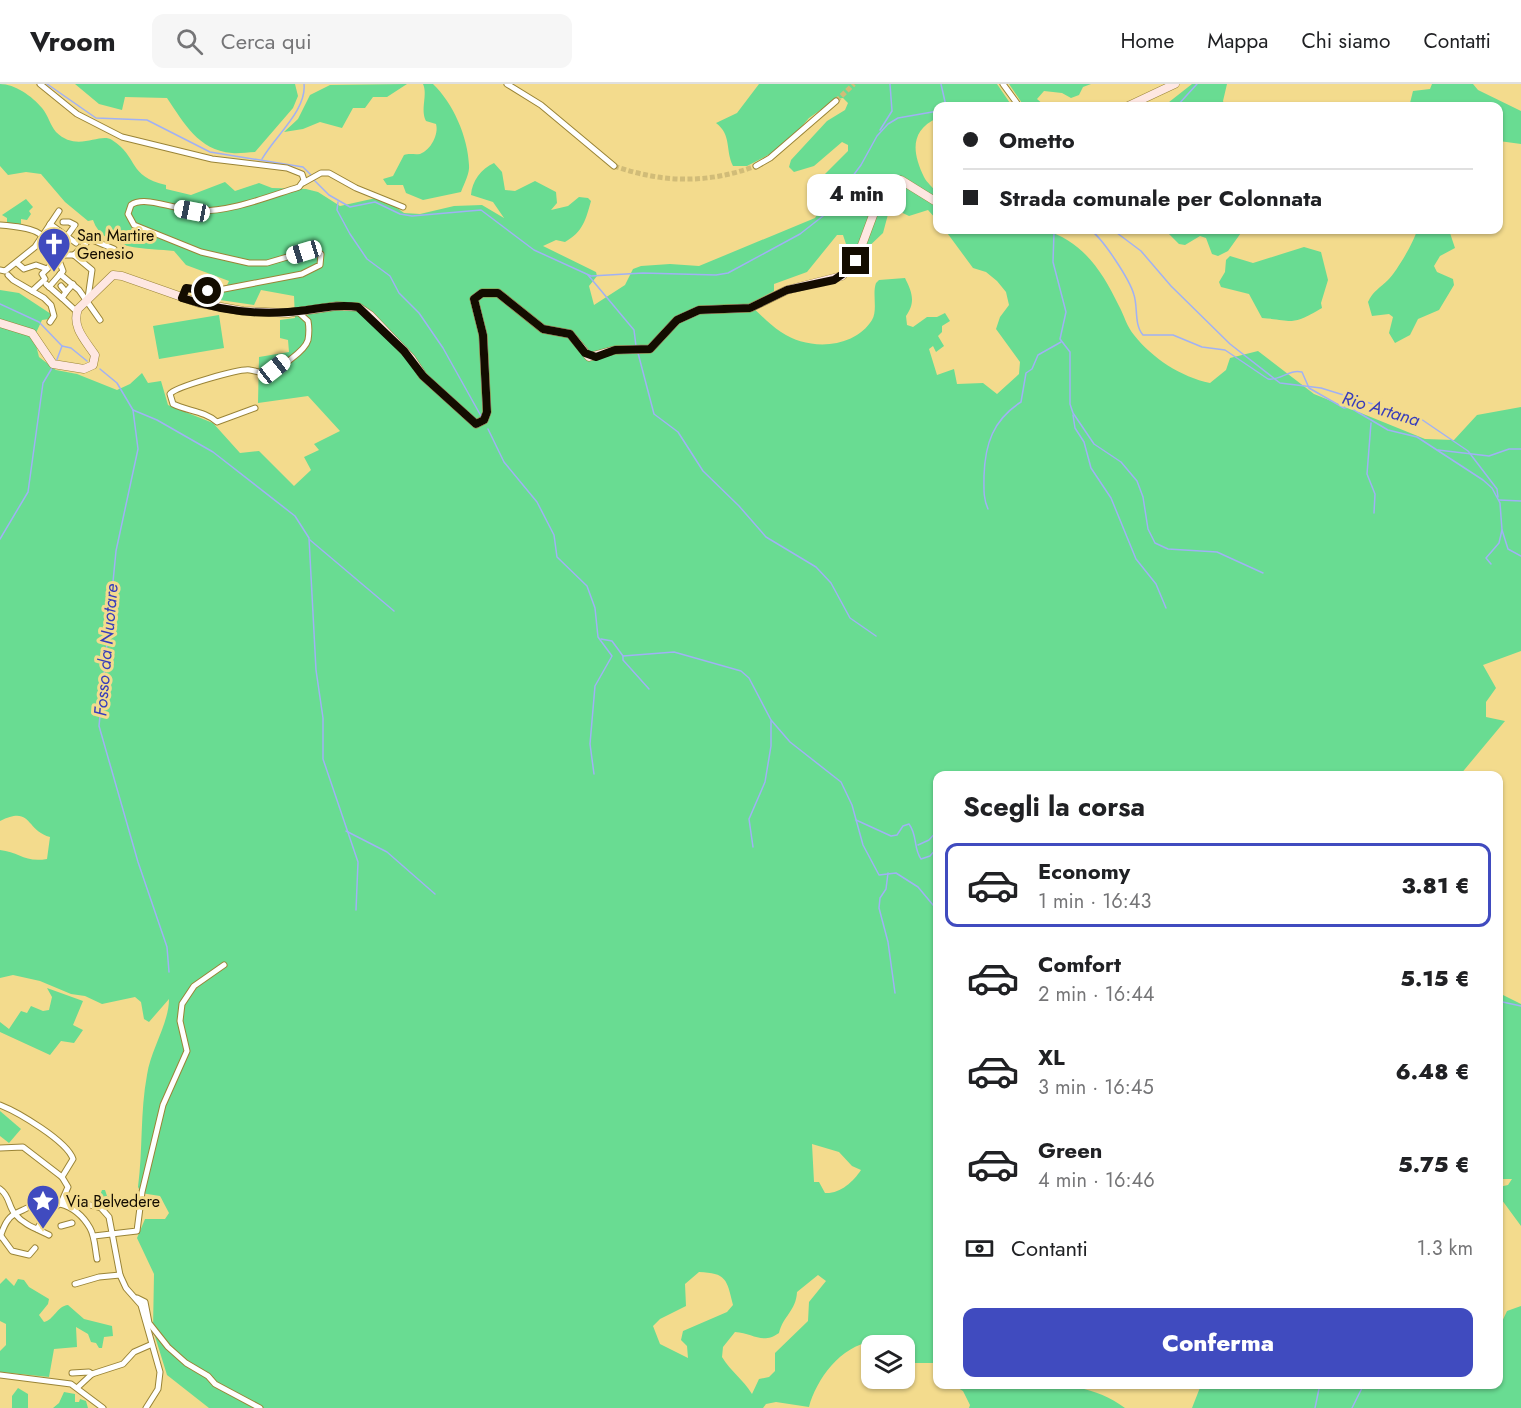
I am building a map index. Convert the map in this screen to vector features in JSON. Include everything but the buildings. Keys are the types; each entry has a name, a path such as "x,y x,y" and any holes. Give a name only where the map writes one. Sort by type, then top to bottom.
{"street":[{"path":"40,84 77,114 122,137 212,159 297,171 304,177 303,183"},
{"path":"507,84 541,105 614,166"},
{"path":"1003,84 1016,102"},
{"path":"1137,102 1175,84"},
{"path":"756,166 770,158 836,101"},
{"path":"182,298 186,288 208,291 302,274 320,265 321,254 314,250 256,264 201,252 134,225 128,214 134,202 144,201 192,211 220,210 329,173 356,188 403,207"},
{"path":"77,312 109,277 116,275 182,298 243,311 298,312 337,306 358,307 370,315 411,358 423,376 470,421 480,423 487,412 483,335 474,299 482,293 498,293 543,329 570,334 590,357 615,350 645,351 657,344 677,320 699,310 750,308 787,290 842,276 856,261 885,183 889,180 902,180 933,200"},
{"path":"0,270 5,271 17,263 44,236 59,212"},
{"path":"63,222 75,225 67,236"},
{"path":"50,224 76,243"},
{"path":"0,225 32,228 44,236 61,255 62,273 100,320"},
{"path":"74,255 90,239 114,249"},
{"path":"32,291 61,255 74,255 92,270 86,300"},
{"path":"0,323 32,333 53,364 84,369 95,362 95,355 81,336 77,312 49,287 42,265 24,269 17,263"},
{"path":"49,287 62,273"},
{"path":"8,275 51,305 54,316 50,322"},
{"path":"62,298 73,284"},
{"path":"61,286 66,292"},
{"path":"255,408 217,422 208,415 186,410 173,404 170,394 173,390 248,369 261,373 274,369 300,350 308,340 308,321 298,312"},
{"path":"94,1236 137,1231 142,1192 163,1105 187,1051 180,1021 182,1004 194,986 224,965"},
{"path":"0,1105 34,1123 70,1151 74,1159 62,1177"},
{"path":"0,1148 23,1147 62,1177 68,1188 62,1203 34,1228"},
{"path":"0,1189 7,1196 14,1214 49,1235"},
{"path":"35,1248 29,1255 12,1251 0,1236 8,1220 14,1214 42,1201 62,1203 78,1201 101,1208 109,1217 120,1275 126,1288 145,1302 149,1323 168,1347 186,1363 208,1376 214,1384 260,1408"},
{"path":"62,1203 79,1214 94,1236 97,1259"},
{"path":"62,1226 72,1223"},
{"path":"75,1284 99,1277 120,1275"},
{"path":"137,1298 144,1314 150,1345 161,1378 158,1389 146,1408"},
{"path":"78,1387 92,1374 123,1364 134,1353 150,1345"},
{"path":"72,1373 89,1372 92,1374"},
{"path":"0,1375 63,1381 78,1387 103,1408"}],"green space":[{"path":"0,84 17,88 33,99 44,111 56,132 64,138 80,142 101,138 112,140 120,146 145,177 166,185 166,189 191,195 225,182 235,191 259,183 272,188 306,189 318,192 340,206 376,198 393,205 404,213 420,214 454,206 482,205 504,218 493,202 471,195 478,176 494,163 502,172 505,190 515,191 535,181 556,192 557,203 551,210 568,206 579,197 588,198 591,201 585,219 576,234 565,242 556,240 543,246 596,272 597,276 589,286 594,305 625,285 633,269 641,266 670,264 699,266 815,218 826,200 817,182 848,151 848,145 842,142 814,166 794,172 789,167 791,160 827,121 845,110 848,103 843,98 836,99 809,118 790,140 772,153 747,166 733,166 726,138 716,123 737,113 759,84 997,84 1009,102 933,102 933,120 922,129 918,136 916,151 924,177 933,188 933,216 928,210 909,216 890,207 883,233 862,253 849,253 843,235 837,235 807,272 774,284 774,291 749,304 772,326 792,338 817,344 842,342 864,330 872,320 875,312 876,283 879,280 905,278 912,297 906,316 907,325 913,327 927,317 937,317 945,313 950,321 942,326 942,332 938,336 944,346 936,352 933,346 929,349 937,375 954,369 957,384 983,383 997,394 1019,374 1020,362 996,329 1000,317 1009,305 1006,292 986,272 973,268 948,234 1055,234 1080,250 1098,269 1129,328 1141,343 1158,359 1188,376 1210,383 1226,370 1230,358 1258,351 1314,394 1425,439 1454,440 1477,415 1521,407 1521,651 1483,665 1496,688 1486,702 1486,717 1505,721 1463,771 933,771 933,1363 915,1363 915,1335 861,1335 861,1345 840,1357 824,1375 809,1407 776,1402 766,1404 763,1408 209,1408 167,1375 153,1330 154,1274 137,1238 145,1219 165,1219 169,1213 160,1196 141,1193 138,1187 147,1075 166,1017 169,999 149,1022 144,1019 141,1002 135,997 102,1004 40,981 13,975 0,978 0,850 33,860 47,859 50,837 42,834 23,817 10,817 0,821 0,290 19,293 51,314 49,319 42,320 34,337 39,357 56,370 77,374 117,390 130,384 142,373 148,383 161,381 168,405 213,423 240,453 259,451 294,486 311,470 304,457 319,450 314,444 340,431 308,396 258,403 259,357 289,352 288,340 280,338 280,320 295,318 294,296 261,290 254,305 220,300 229,281 186,265 174,251 128,246 106,238 98,230 93,220 88,221 65,202 41,174 26,172 8,175 0,166","holes":["812,1144 839,1152 852,1166 861,1170 854,1179 836,1192 825,1193 819,1182 814,1182","699,1272 715,1274 727,1283 733,1305 727,1312 683,1331 681,1340 687,1346 688,1358 660,1344 653,1326 660,1319 686,1306 685,1284","818,1275 826,1281 809,1302 808,1321 775,1353 775,1371 769,1377 759,1379 752,1394 722,1357 723,1347 735,1332 762,1338 779,1333 794,1304 797,1292"]},
{"path":"75,84 295,84 298,96 293,108 255,152 235,153 220,151 201,141 186,126 167,98 125,97 122,110 99,104"},
{"path":"407,84 387,97 373,97 365,108 353,108 342,128 320,122 303,129 284,132 298,119 310,95 330,85"},
{"path":"423,84 433,84 453,111 466,143 469,168 461,192 423,200 406,193 403,185 387,185 383,179 393,176 404,155 424,152 435,137 436,124 426,121 424,116"},
{"path":"1009,84 1091,84 1083,87 1079,95 1071,98 1062,93 1044,91 1037,99 1040,102 1021,102"},
{"path":"1192,84 1227,84 1223,102 1169,102"},
{"path":"1432,84 1473,84 1478,90 1503,102 1410,102 1413,91 1430,89"},
{"path":"1503,102 1521,111 1521,144 1503,142"},
{"path":"26,199 33,207 29,211 31,214 27,220 21,219 21,224 7,223 7,218 2,215"},
{"path":"1169,234 1240,234 1228,251 1218,256 1212,254 1206,238 1200,236 1185,245 1179,244"},
{"path":"1450,234 1455,248 1440,256 1434,266 1437,272 1453,279 1454,285 1439,310 1418,319 1410,335 1395,343 1389,333 1393,317 1389,314 1372,316 1368,302 1374,292 1396,270 1415,235"},
{"path":"1304,247 1321,252 1328,280 1321,303 1322,308 1304,318 1292,321 1262,318 1249,294 1221,287 1219,282 1225,272 1226,260 1230,256 1253,263"},
{"path":"219,315 224,348 159,359 153,326"},
{"path":"47,988 83,1001 73,1025 83,1030 74,1043 61,1041 50,1055 0,1032 0,1022 9,1029 21,1011 27,1013 31,1006 43,1011 49,1010 52,997"},
{"path":"1503,995 1521,1004 1521,1226 1503,1201 1503,1186 1508,1185 1512,1179 1503,1179"},
{"path":"0,1111 21,1129 9,1143 0,1136"},
{"path":"102,1190 105,1190 107,1196 113,1197 106,1207 97,1203"},
{"path":"6,1278 14,1286 18,1279 24,1280 29,1287 49,1299 48,1304 39,1315 44,1322 68,1305 84,1319 112,1326 113,1336 104,1337 102,1348 99,1348 96,1343 91,1342 88,1334 76,1327 77,1347 54,1349 49,1377 0,1372 0,1351 6,1345 6,1324 0,1321 0,1284"},
{"path":"1521,1306 1521,1408 1192,1408 1199,1389 1503,1389 1503,1320 1507,1311"},
{"path":"18,1388 28,1394 28,1408 12,1408 12,1396"},
{"path":"960,1389 1082,1389 1106,1397 1125,1408 969,1408 970,1405"},
{"path":"64,1392 75,1394 75,1402 79,1402 80,1399 86,1401 88,1408 53,1408 59,1403"}],"waterway":[{"path":"47,84 96,118 147,120 210,152 303,167 311,175"},
{"path":"262,159 301,103 304,84"},
{"path":"880,130 892,111 890,84"},
{"path":"941,84 945,102"},
{"path":"1181,102 1197,84"},
{"path":"313,179 329,195 350,207 375,202 400,214 412,216 481,210 534,250 591,276 643,273 716,275 728,273 800,234 823,216 861,165 877,136 888,124 898,118 933,112"},
{"path":"338,202 337,210 350,234 367,259 390,276 399,293 419,313 443,348 481,416"},
{"path":"1054,234 1053,262 1066,312 1060,339 1070,352 1070,404 1073,413 1094,444 1121,462 1137,481 1143,497 1148,529 1155,543 1168,549 1217,552 1263,573"},
{"name":"Rio Artana","path":"1095,234 1115,259 1127,279 1134,295 1138,326 1143,335 1173,335 1202,347 1225,350 1268,379 1293,372 1302,372 1309,388 1344,408 1349,407 1388,430 1417,437 1483,480 1492,488 1500,503 1502,530 1499,543 1486,558 1491,564"},
{"name":"Rio Artana","path":"1118,234 1141,251 1171,286 1230,344 1280,383 1321,388 1421,419 1468,451 1497,489 1498,497"},
{"path":"588,275 634,330 636,346"},
{"name":"Fosso da Nuotare","path":"0,304 39,322 62,346 71,348 87,361"},
{"path":"988,509 984,476 986,453 992,434 1011,409 1021,402 1026,373 1032,369 1038,355 1061,342"},
{"path":"56,362 62,346"},
{"path":"638,353 654,414 678,432 703,471 739,506 766,537 816,567 831,583 850,618 876,636"},
{"path":"0,539 28,492 43,383 52,368"},
{"name":"Fosso da Nuotare","path":"100,369 117,383 133,410 138,449 116,551 99,726 138,862 167,947 169,972"},
{"path":"133,410 157,420 213,452 295,516 309,538 316,670 323,718 323,759 358,862 356,910"},
{"path":"1073,415 1075,428 1084,442 1091,468 1111,498 1136,559 1156,584 1166,608"},
{"path":"1371,423 1367,474 1375,494 1374,513"},
{"path":"488,429 504,462 537,502 554,535 557,557 587,586 595,608 598,637 612,656 595,686 590,744 594,774"},
{"path":"1438,450 1489,456 1509,449 1521,449"},
{"path":"1499,500 1521,501"},
{"path":"1502,530 1508,549 1521,556"},
{"path":"310,540 394,611"},
{"path":"601,639 612,641 623,656 623,660 649,689"},
{"path":"623,656 674,652 741,671 749,678 771,720 790,742 841,782 852,805 863,845 879,875 896,873 918,887 933,905"},
{"path":"753,847 749,819 765,782 771,746 771,721"},
{"path":"856,820 891,836 897,835 903,826 909,824 914,833 921,859 933,853"},
{"path":"346,831 387,852 435,894"},
{"path":"918,845 933,836"},
{"path":"888,873 886,889 880,898 879,908 888,942 895,993"},
{"path":"1503,1002 1521,1006"},
{"path":"1315,1408 1319,1389"},
{"path":"1352,1408 1362,1389"}],"tunnel":[{"path":"836,101 854,84"},
{"path":"614,166 650,176 685,179 720,176 756,166"}],"place":[{"name":"San Martire Genesio","path":"54,273"},
{"name":"Via Belvedere","path":"43,1230"}],"route":[{"path":"208,291 189,287 184,290 182,298 243,311 272,313 337,306 358,307 370,315 411,358 423,376 447,396 470,421 476,424 484,420 487,412 483,335 474,299 482,293 492,292 506,297 534,323 551,332 570,334 585,353 590,357 596,357 615,350 645,351 657,344 667,329 677,320 699,310 750,308 787,290 834,280 842,276 856,261"}]}
